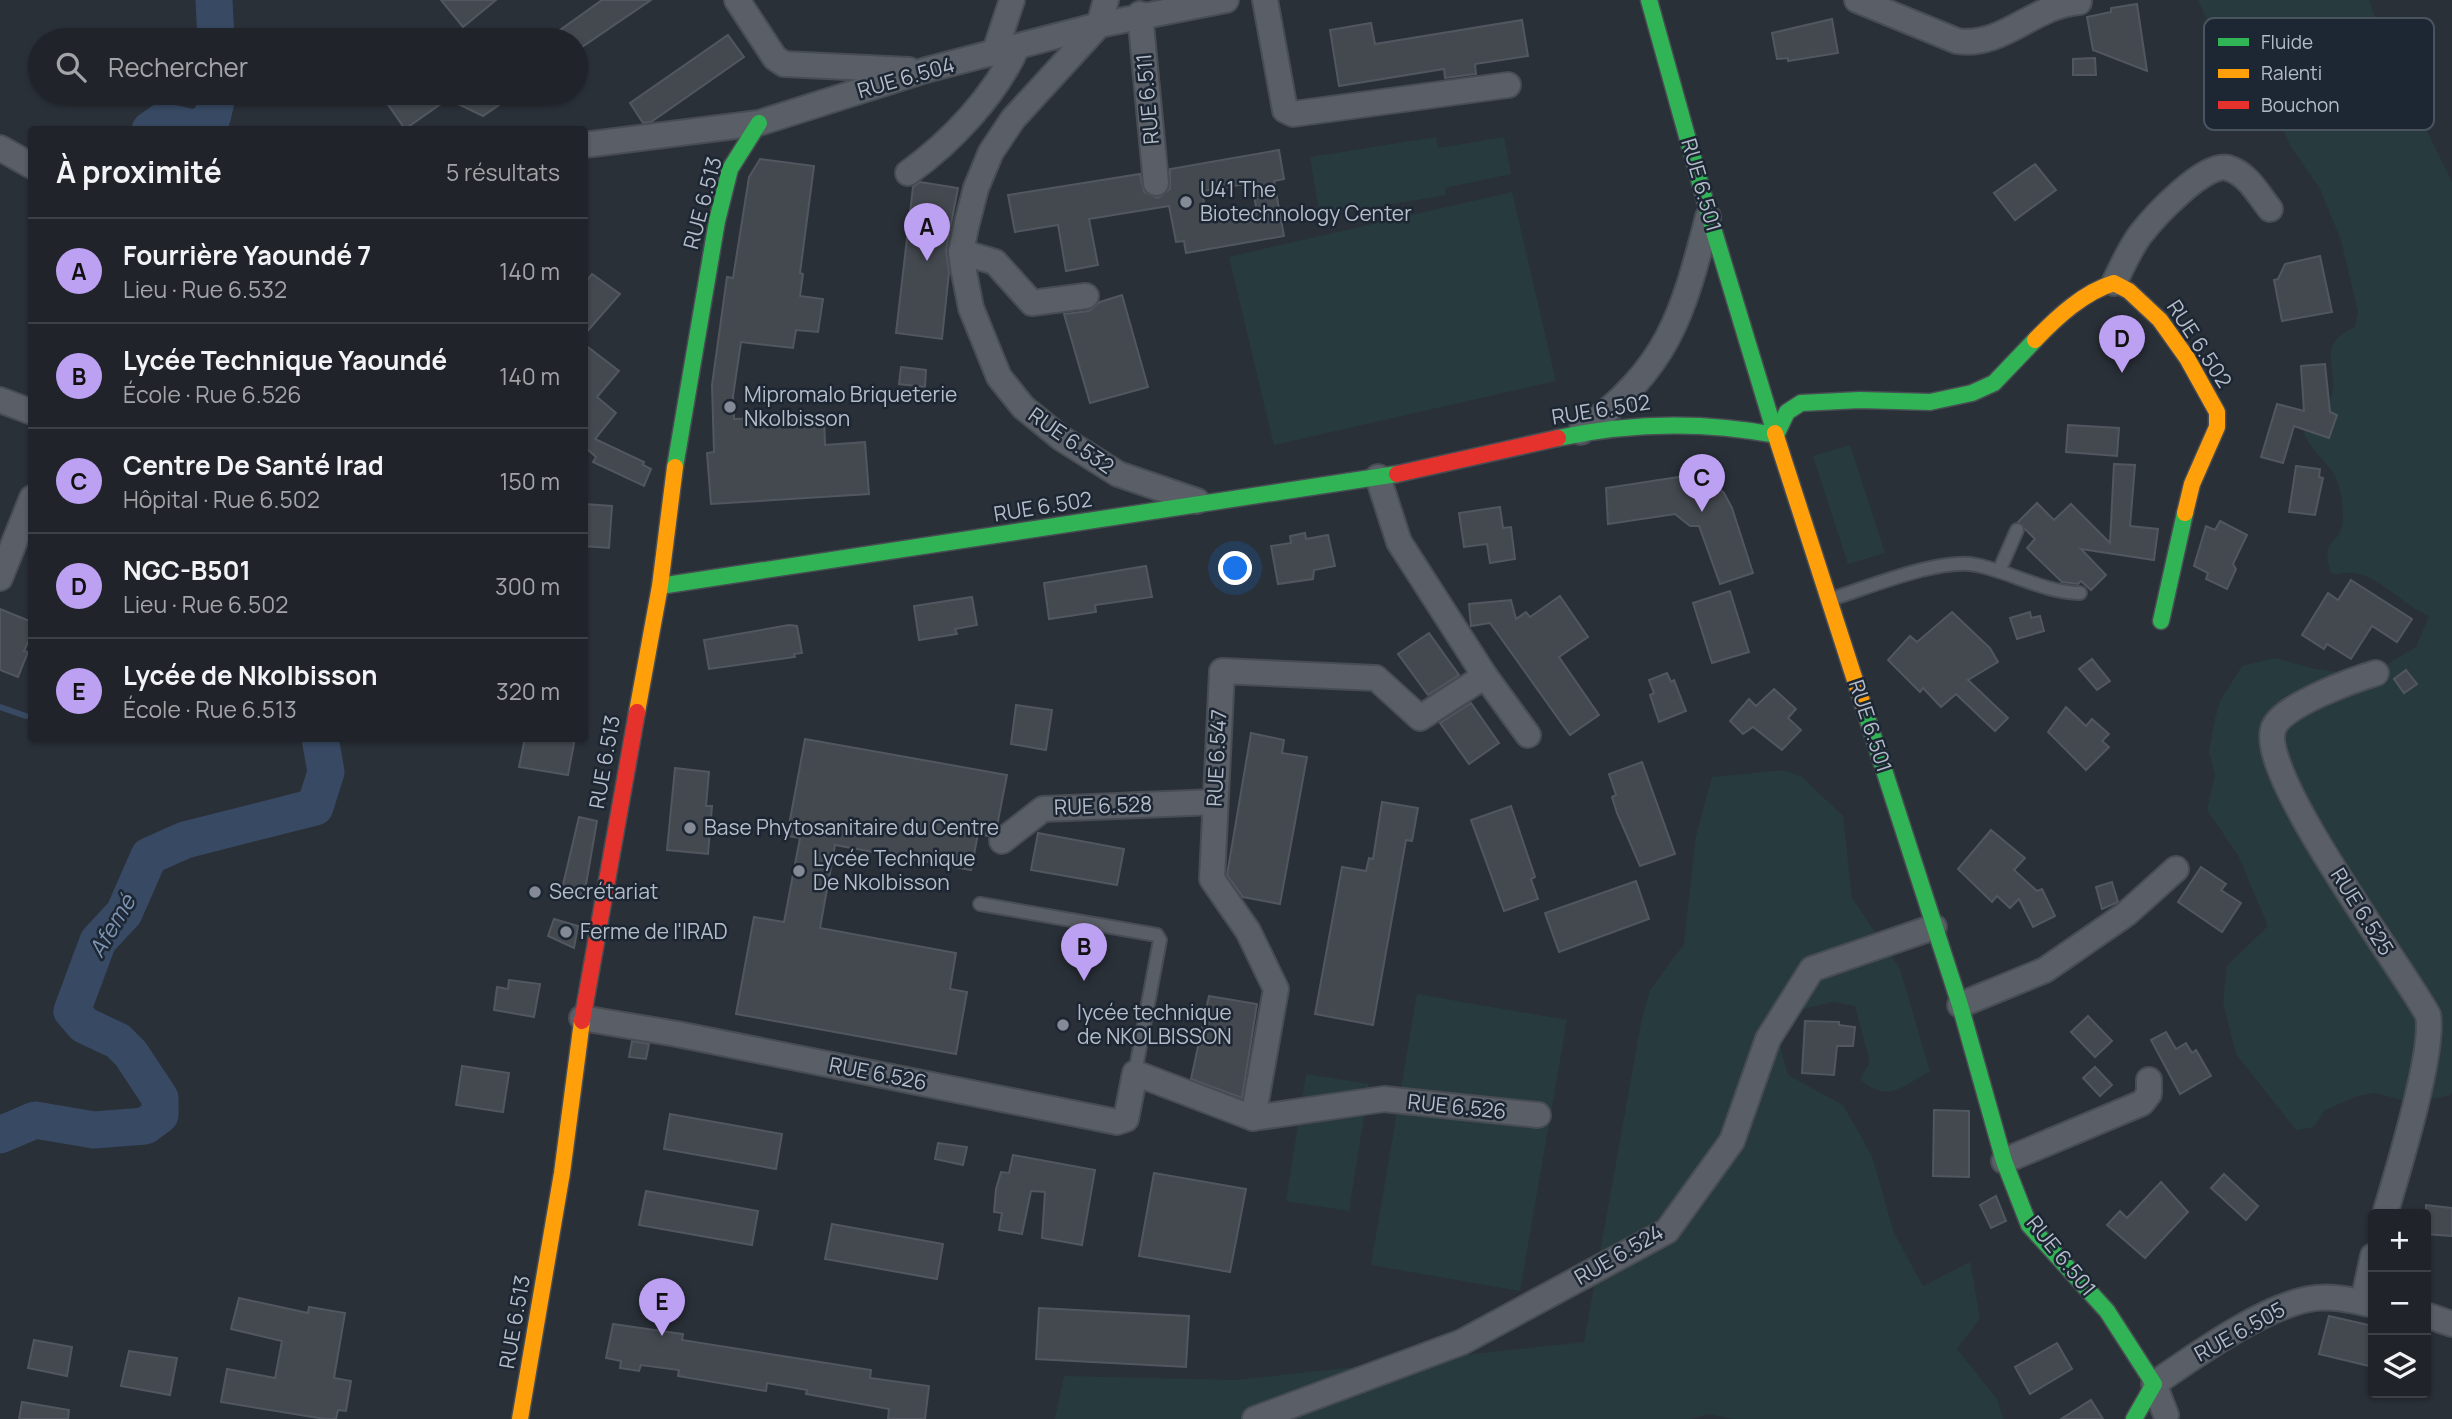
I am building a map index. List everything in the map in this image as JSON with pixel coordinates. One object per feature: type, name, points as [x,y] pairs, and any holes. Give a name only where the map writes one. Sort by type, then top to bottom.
[{"type":"street","points":[[737,0],[775,58],[784,64],[926,70]]},
{"type":"street","points":[[908,173],[959,126],[994,88],[1005,51],[1012,0]]},
{"type":"street","name":"RUE 6.532","points":[[1106,0],[1098,25],[1013,119],[991,152],[976,188],[961,251],[975,319],[999,377],[1023,407],[1061,438],[1118,474],[1204,504]]},
{"type":"street","name":"RUE 6.504","points":[[588,144],[759,122],[926,70],[1098,25],[1226,0]]},
{"type":"street","points":[[1265,0],[1285,110],[1298,115],[1508,85]]},
{"type":"street","name":"RUE 6.501","points":[[1649,0],[1709,215],[1776,435],[1961,1004],[2004,1161],[2029,1225],[2107,1311],[2135,1349],[2168,1418]]},
{"type":"street","points":[[1857,0],[1957,41],[1974,44],[1992,38],[2048,8],[2079,2]]},
{"type":"street","name":"RUE 6.511","points":[[1140,15],[1156,183]]},
{"type":"street","name":"RUE 6.513","points":[[520,1419],[562,1172],[582,1018],[660,586],[682,413],[717,221],[730,169],[759,122]]},
{"type":"street","points":[[0,148],[28,164]]},
{"type":"street","points":[[1776,435],[1787,412],[1801,403],[1860,400],[1930,402],[1972,393],[1994,383],[2056,318],[2104,286],[2114,283],[2141,234],[2176,196],[2212,169],[2228,168],[2241,174],[2270,209]]},
{"type":"street","points":[[1580,432],[1614,405],[1648,370],[1667,343],[1692,278],[1709,215]]},
{"type":"street","points":[[961,251],[995,262],[1032,303],[1086,296]]},
{"type":"street","name":"RUE 6.502","points":[[2114,283],[2142,299],[2162,322],[2217,412],[2217,427],[2192,484],[2161,621]]},
{"type":"street","points":[[0,400],[28,410]]},
{"type":"street","name":"RUE 6.502","points":[[660,586],[1378,477],[1431,468],[1623,424],[1676,421],[1737,424],[1776,435]]},
{"type":"street","points":[[1378,477],[1399,542],[1485,676],[1528,735]]},
{"type":"street","points":[[0,579],[28,508]]},
{"type":"street","name":"RUE 6.547","points":[[1253,1118],[1276,989],[1248,932],[1212,879],[1222,671],[1376,678],[1420,718],[1485,676]]},
{"type":"street","name":"RUE 6.525","points":[[2376,673],[2283,715],[2271,737],[2282,774],[2315,837],[2428,1015],[2428,1040],[2386,1209]]},
{"type":"street","name":"RUE 6.528","points":[[1002,841],[1043,809],[1215,802]]},
{"type":"street","points":[[1961,1004],[2056,963],[2126,914],[2176,869]]},
{"type":"street","name":"RUE 6.524","points":[[1255,1419],[1462,1342],[1667,1231],[1732,1142],[1768,1038],[1812,969],[1934,927]]},
{"type":"street","name":"RUE 6.526","points":[[582,1018],[690,1036],[1117,1122],[1126,1119],[1135,1073],[1253,1118],[1384,1099],[1538,1115]]},
{"type":"street","points":[[2004,1161],[2142,1102],[2148,1094],[2149,1080]]},
{"type":"street","name":"RUE 6.505","points":[[2154,1384],[2193,1357],[2284,1305],[2311,1298],[2368,1304]]},
{"type":"street","points":[[2431,1317],[2452,1324]]},
{"type":"street","points":[[2134,1419],[2154,1384]]},
{"type":"lane","points":[[1999,571],[2017,530]]},
{"type":"lane","points":[[1830,599],[1948,564],[1975,564],[2035,585],[2080,593]]},
{"type":"lane","name":"RUE 6.526","points":[[980,904],[1153,933],[1160,940],[1135,1073]]},
{"type":"green space","points":[[2198,0],[2369,0],[2375,18],[2207,18]]},
{"type":"green space","points":[[2283,130],[2426,130],[2452,182],[2452,1093],[2410,1102],[2375,1093],[2357,1096],[2324,1111],[2314,1127],[2296,1130],[2236,1054],[2223,1002],[2227,966],[2268,926],[2238,855],[2207,810],[2215,775],[2209,751],[2215,719],[2220,701],[2242,666],[2275,658],[2315,669],[2368,676],[2416,647],[2429,616],[2372,579],[2348,573],[2335,575],[2330,571],[2329,548],[2343,522],[2340,492],[2335,475],[2309,443],[2303,428],[2328,404],[2333,383],[2331,353],[2334,343],[2341,335],[2355,327],[2358,312],[2341,240],[2320,189]]},
{"type":"green space","points":[[1436,137],[1438,148],[1504,137],[1511,174],[1445,188],[1446,195],[1320,216],[1310,157]]},
{"type":"green space","points":[[1512,192],[1556,381],[1274,445],[1229,257]]},
{"type":"green space","points":[[1850,445],[1885,553],[1848,564],[1813,456]]},
{"type":"green space","points":[[1784,770],[1802,777],[1843,816],[1852,898],[1900,969],[1930,1071],[1903,1087],[1887,1091],[1870,1086],[1860,1079],[1870,1062],[1855,1006],[1833,1002],[1786,1013],[1776,1030],[1788,1075],[1843,1105],[1872,1156],[1894,1233],[1923,1286],[1970,1262],[1980,1318],[1957,1349],[1997,1399],[2003,1419],[1734,1419],[1709,1414],[1691,1419],[1055,1419],[1064,1376],[1236,1380],[1584,1342],[1641,1023],[1650,990],[1684,944],[1696,836],[1712,777]]},
{"type":"green space","points":[[1417,994],[1567,1020],[1520,1291],[1371,1265]]},
{"type":"green space","points":[[1306,1074],[1369,1084],[1349,1211],[1286,1201]]},
{"type":"building","points":[[441,0],[496,0],[463,27]]},
{"type":"building","points":[[602,0],[651,0],[588,43],[588,28],[563,28]]},
{"type":"building","points":[[2137,4],[2147,71],[2093,50],[2087,17],[2111,12],[2111,8]]},
{"type":"building","points":[[1832,19],[1838,53],[1788,61],[1788,58],[1777,59],[1772,33]]},
{"type":"building","points":[[1522,20],[1528,56],[1475,64],[1476,74],[1445,78],[1444,69],[1339,86],[1330,30],[1371,23],[1375,44]]},
{"type":"building","points":[[728,35],[744,57],[651,122],[643,123],[630,103]]},
{"type":"building","points":[[2095,58],[2096,75],[2073,75],[2073,59]]},
{"type":"building","points":[[388,105],[439,105],[409,126],[403,126]]},
{"type":"building","points":[[460,105],[499,105],[483,116]]},
{"type":"building","points":[[1279,150],[1284,179],[1274,181],[1284,236],[1186,253],[1184,241],[1176,242],[1169,206],[1089,219],[1098,265],[1066,271],[1058,225],[1015,232],[1008,195],[1140,174],[1144,192],[1158,198],[1170,189],[1170,169]],"holes":[[[1252,183],[1257,213],[1207,221],[1202,191]]]},
{"type":"building","points":[[760,159],[814,166],[800,273],[803,274],[800,296],[823,299],[818,332],[796,330],[793,348],[741,342],[733,396],[734,419],[824,416],[825,445],[865,442],[869,494],[711,504],[707,453],[714,452],[712,385],[726,284],[727,277],[733,278],[749,177]]},
{"type":"building","points":[[2035,164],[2056,190],[2015,220],[1994,193]]},
{"type":"building","points":[[920,182],[958,188],[946,250],[949,272],[942,339],[896,333],[913,187]]},
{"type":"building","points":[[2320,256],[2332,312],[2282,321],[2274,280],[2278,279],[2285,264]]},
{"type":"building","points":[[592,274],[620,294],[588,330],[588,279]]},
{"type":"building","points":[[1122,295],[1148,387],[1090,403],[1064,314],[1089,311],[1100,302]]},
{"type":"building","points":[[588,347],[619,371],[597,397],[616,413],[595,439],[644,462],[643,465],[651,469],[644,486],[593,462],[596,457],[588,450]]},
{"type":"building","points":[[2325,364],[2330,412],[2337,415],[2329,438],[2294,426],[2283,463],[2261,457],[2277,404],[2304,411],[2301,366]]},
{"type":"building","points":[[901,367],[926,370],[925,387],[899,384]]},
{"type":"building","points":[[2068,425],[2119,428],[2117,456],[2066,452]]},
{"type":"building","points":[[2114,464],[2135,465],[2130,526],[2158,529],[2154,560],[2081,549],[2106,575],[2091,590],[2081,581],[2078,584],[2062,582],[2027,548],[2035,539],[2018,522],[2037,503],[2054,520],[2071,504],[2110,543]]},
{"type":"building","points":[[2296,466],[2320,469],[2319,477],[2323,478],[2315,515],[2289,512]]},
{"type":"building","points":[[1691,475],[1708,479],[1724,493],[1732,508],[1753,573],[1720,584],[1699,526],[1690,526],[1675,514],[1608,524],[1606,488]]},
{"type":"building","points":[[588,504],[612,506],[609,548],[588,546]]},
{"type":"building","points":[[1500,507],[1503,528],[1511,527],[1515,559],[1490,563],[1487,544],[1464,547],[1459,513]]},
{"type":"building","points":[[2220,521],[2247,535],[2233,564],[2236,569],[2227,589],[2206,579],[2208,573],[2194,566],[2206,526],[2215,530]]},
{"type":"building","points":[[1305,533],[1306,539],[1328,535],[1335,566],[1314,570],[1313,579],[1278,584],[1271,546],[1291,543],[1290,536]]},
{"type":"building","points":[[1146,566],[1152,597],[1095,605],[1096,612],[1049,619],[1044,583]]},
{"type":"building","points":[[2351,580],[2412,619],[2397,642],[2372,626],[2351,659],[2327,644],[2324,649],[2302,635],[2328,593],[2338,600]]},
{"type":"building","points":[[1730,591],[1749,652],[1712,663],[1693,603]]},
{"type":"building","points":[[1560,596],[1588,637],[1559,657],[1599,715],[1570,735],[1490,623],[1471,626],[1469,604],[1511,600],[1516,619],[1526,612],[1530,617]]},
{"type":"building","points":[[972,597],[977,625],[955,629],[957,634],[919,640],[914,606]]},
{"type":"building","points":[[0,609],[28,620],[28,642],[24,651],[28,652],[18,677],[0,670]]},
{"type":"building","points":[[1952,612],[1990,648],[1998,662],[1968,680],[2008,718],[1995,731],[1956,694],[1941,707],[1923,688],[1920,692],[1888,660],[1910,636],[1917,642]]},
{"type":"building","points":[[2030,612],[2031,618],[2040,616],[2044,631],[2017,639],[2010,618]]},
{"type":"building","points":[[789,625],[797,626],[802,653],[794,654],[795,657],[709,669],[704,640]]},
{"type":"building","points":[[1429,633],[1459,675],[1428,695],[1398,654]]},
{"type":"building","points":[[2092,659],[2110,681],[2097,690],[2079,669]]},
{"type":"building","points":[[2406,670],[2417,684],[2404,693],[2394,679]]},
{"type":"building","points":[[1667,673],[1671,682],[1674,680],[1686,711],[1659,722],[1650,695],[1654,693],[1649,680]]},
{"type":"building","points":[[1774,689],[1796,709],[1788,718],[1801,730],[1782,750],[1753,727],[1743,734],[1730,721],[1749,699],[1756,706]]},
{"type":"building","points":[[1471,703],[1499,743],[1469,764],[1440,723]]},
{"type":"building","points":[[1016,705],[1052,710],[1046,750],[1011,744]]},
{"type":"building","points":[[2066,707],[2086,726],[2092,719],[2109,734],[2102,741],[2109,747],[2086,770],[2048,732]]},
{"type":"building","points":[[1251,733],[1284,740],[1282,753],[1307,757],[1280,904],[1243,897],[1227,875]]},
{"type":"building","points":[[805,739],[1007,775],[997,826],[988,836],[978,834],[971,870],[835,845],[820,928],[956,953],[950,989],[967,992],[956,1054],[736,1014],[754,917],[784,922],[800,838],[787,836]]},
{"type":"building","points":[[524,742],[574,742],[568,775],[519,767]]},
{"type":"building","points":[[1642,762],[1675,854],[1640,866],[1617,813],[1612,797],[1616,795],[1609,774]]},
{"type":"building","name":"Base Phytosanitaire du Centre","points":[[675,768],[709,772],[706,806],[712,806],[708,854],[667,850]]},
{"type":"building","points":[[1382,802],[1418,808],[1412,841],[1406,840],[1373,1025],[1315,1014],[1342,867],[1366,871],[1369,858],[1373,859]]},
{"type":"building","points":[[1511,806],[1535,877],[1531,879],[1538,899],[1504,911],[1471,820]]},
{"type":"building","points":[[579,817],[597,821],[584,896],[562,889]]},
{"type":"building","points":[[1991,830],[2025,858],[2014,870],[2037,891],[2042,889],[2055,916],[2033,927],[2019,899],[2010,908],[1997,896],[1992,902],[1958,869]]},
{"type":"building","points":[[1038,833],[1124,849],[1117,885],[1031,870]]},
{"type":"building","points":[[2201,867],[2226,884],[2221,890],[2241,903],[2222,932],[2178,902]]},
{"type":"building","points":[[1636,881],[1649,919],[1559,952],[1545,913]]},
{"type":"building","points":[[2112,882],[2118,902],[2102,909],[2096,887]]},
{"type":"building","name":"Ferme de l'IRAD","points":[[554,919],[578,926],[574,948],[548,936]]},
{"type":"building","points":[[509,980],[540,984],[534,1017],[494,1010],[497,987],[508,989]]},
{"type":"building","points":[[1209,996],[1257,1004],[1242,1098],[1191,1079]]},
{"type":"building","points":[[2088,1016],[2112,1041],[2095,1057],[2071,1032]]},
{"type":"building","points":[[1805,1021],[1839,1022],[1839,1025],[1855,1027],[1853,1046],[1837,1046],[1834,1075],[1802,1073]]},
{"type":"building","points":[[2166,1032],[2176,1049],[2186,1043],[2192,1053],[2196,1050],[2211,1076],[2180,1094],[2151,1040]]},
{"type":"building","points":[[632,1041],[649,1044],[646,1059],[629,1057]]},
{"type":"building","points":[[462,1066],[509,1073],[503,1112],[456,1105]]},
{"type":"building","points":[[2095,1067],[2112,1085],[2100,1096],[2083,1078]]},
{"type":"building","points":[[1934,1110],[1969,1111],[1969,1177],[1933,1176]]},
{"type":"building","points":[[670,1114],[782,1134],[776,1169],[664,1149]]},
{"type":"building","points":[[938,1143],[967,1147],[963,1165],[935,1159]]},
{"type":"building","points":[[1013,1155],[1095,1170],[1082,1245],[1042,1238],[1045,1192],[1031,1191],[1022,1234],[999,1230],[1002,1213],[994,1212],[996,1189],[1001,1172],[1009,1173]]},
{"type":"building","points":[[1154,1173],[1246,1189],[1230,1272],[1139,1256]]},
{"type":"building","points":[[2224,1174],[2258,1206],[2246,1220],[2211,1188]]},
{"type":"building","points":[[2161,1182],[2188,1212],[2145,1258],[2107,1225],[2120,1211],[2127,1218]]},
{"type":"building","points":[[646,1191],[758,1211],[752,1245],[639,1225]]},
{"type":"building","points":[[1996,1196],[2006,1221],[1991,1228],[1980,1205]]},
{"type":"building","points":[[2426,1205],[2452,1208],[2452,1236],[2431,1234],[2431,1209],[2426,1209]]},
{"type":"building","points":[[832,1224],[943,1244],[937,1279],[825,1259]]},
{"type":"building","points":[[239,1298],[308,1313],[309,1307],[345,1313],[334,1378],[351,1381],[346,1411],[338,1410],[336,1419],[325,1419],[221,1402],[227,1369],[275,1378],[282,1341],[231,1329]]},
{"type":"building","points":[[1039,1308],[1189,1316],[1186,1367],[1036,1359]]},
{"type":"building","points":[[2329,1316],[2368,1325],[2368,1366],[2319,1354]]},
{"type":"building","points":[[613,1324],[683,1334],[682,1340],[871,1370],[870,1378],[929,1386],[925,1419],[888,1419],[889,1409],[806,1394],[807,1390],[767,1383],[766,1391],[678,1376],[679,1370],[641,1365],[639,1371],[620,1368],[621,1361],[606,1358]]},
{"type":"building","points":[[34,1340],[72,1347],[67,1376],[28,1368]]},
{"type":"building","points":[[2057,1343],[2072,1369],[2030,1394],[2015,1367]]},
{"type":"building","points":[[129,1351],[177,1358],[170,1395],[121,1386]]},
{"type":"building","points":[[2091,1400],[2103,1419],[2061,1419]]},
{"type":"building","points":[[22,1402],[69,1410],[68,1419],[19,1419]]},
{"type":"waterway","name":"Afemé","points":[[214,0],[215,28]]},
{"type":"waterway","name":"Afemé","points":[[201,126],[212,118],[215,105]]},
{"type":"waterway","name":"Afemé","points":[[156,126],[163,121],[184,126]]},
{"type":"waterway","points":[[0,707],[26,716]]},
{"type":"waterway","name":"Afemé","points":[[0,1135],[35,1120],[94,1130],[145,1126],[160,1115],[160,1098],[131,1054],[118,1041],[84,1025],[72,1011],[98,941],[124,913],[149,856],[185,840],[315,807],[326,772],[321,742]]},
{"type":"traffic: fast","points":[[1649,0],[1709,215],[1775,433]]},
{"type":"traffic: fast","points":[[675,467],[717,221],[730,169],[759,123]]},
{"type":"traffic: fast","points":[[1558,438],[1613,429],[1667,425],[1721,427],[1776,435],[1787,412],[1801,403],[1860,400],[1930,402],[1972,393],[1994,383],[2035,340]]},
{"type":"traffic: fast","points":[[660,586],[1397,474]]},
{"type":"traffic: fast","points":[[2161,621],[2185,513]]},
{"type":"traffic: fast","points":[[1863,705],[1960,1005],[2004,1161],[2029,1225],[2107,1311],[2154,1384],[2134,1419]]},
{"type":"traffic: slow","points":[[2035,340],[2082,299],[2114,283],[2129,291],[2160,320],[2187,358],[2217,412],[2217,427],[2192,484],[2185,513]]},
{"type":"traffic: slow","points":[[1775,433],[1863,705]]},
{"type":"traffic: slow","points":[[637,712],[660,586],[675,467]]},
{"type":"traffic: slow","points":[[520,1419],[562,1173],[582,1021]]},
{"type":"traffic: jam","points":[[1397,474],[1558,438]]},
{"type":"traffic: jam","points":[[582,1021],[637,712]]},
{"type":"place","name":"U41 The Biotechnology Center","points":[[1186,202]]},
{"type":"place","name":"Fourrière Yaoundé 7","points":[[927,261]]},
{"type":"place","name":"NGC-B501","points":[[2122,373]]},
{"type":"place","name":"Mipromalo Briqueterie Nkolbisson","points":[[730,407]]},
{"type":"place","name":"Centre De Santé Irad","points":[[1702,512]]},
{"type":"place","name":"Base Phytosanitaire du Centre","points":[[690,828]]},
{"type":"place","name":"Lycée Technique De Nkolbisson","points":[[799,871]]},
{"type":"place","name":"Secrétariat","points":[[535,892]]},
{"type":"place","name":"Ferme de l'IRAD","points":[[566,932]]},
{"type":"place","name":"Lycée Technique Yaoundé","points":[[1084,981]]},
{"type":"place","name":"lycée technique de NKOLBISSON","points":[[1063,1025]]},
{"type":"place","name":"Lycée de Nkolbisson","points":[[662,1336]]}]
